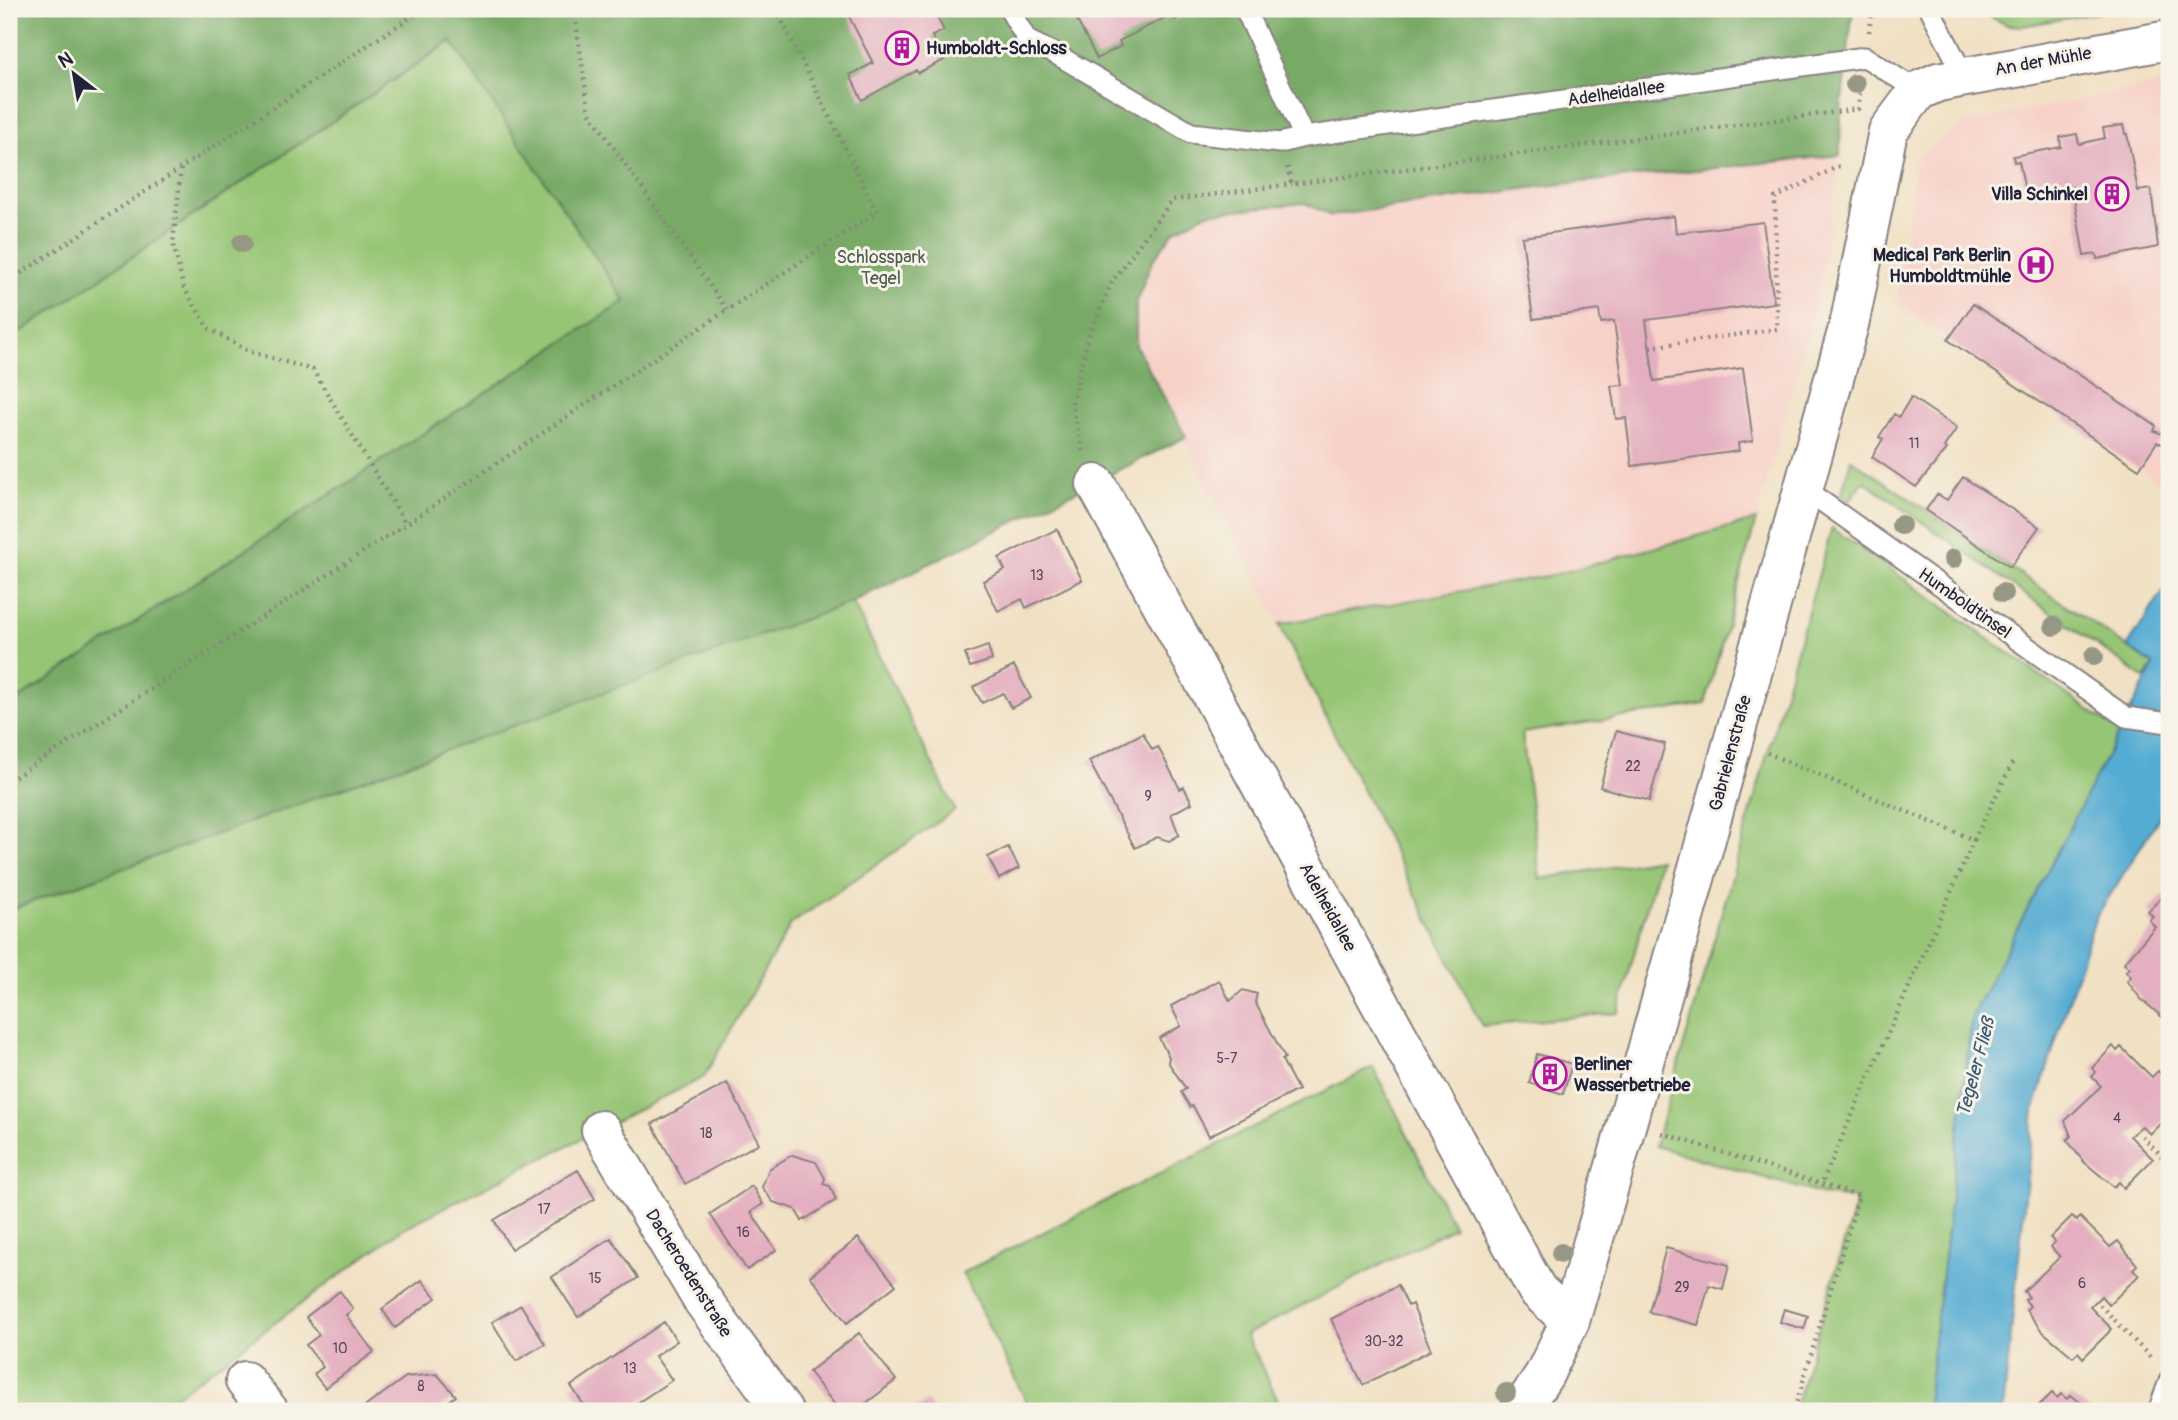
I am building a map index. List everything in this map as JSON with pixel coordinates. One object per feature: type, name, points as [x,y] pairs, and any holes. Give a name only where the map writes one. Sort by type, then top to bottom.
[{"type":"street","name":"An der Mühle","points":[[1918,91],[1964,76],[2169,40]]},
{"type":"street","name":"Gabrielenstraße","points":[[1520,1411],[1544,1375],[1570,1321],[1628,1123],[1850,321],[1888,131],[1918,91]]},
{"type":"street","name":"Adelheidallee","points":[[1090,469],[1537,1290],[1570,1321]]},
{"type":"street","name":"Dacheroedenstraße","points":[[601,1130],[701,1298],[783,1411]]},
{"type":"street","points":[[244,1381],[269,1411]]},
{"type":"lane","points":[[1009,9],[1027,40],[1191,133],[1280,143]]},
{"type":"lane","points":[[1245,9],[1304,137]]},
{"type":"lane","points":[[1930,9],[1964,76]]},
{"type":"lane","name":"Adelheidallee","points":[[1280,143],[1304,137],[1865,57],[1918,91]]},
{"type":"lane","name":"Humboldtinsel","points":[[1803,488],[2126,718],[2169,723]]},
{"type":"lane","points":[[2158,1411],[2165,1374]]},
{"type":"path","points":[[9,281],[423,9]]},
{"type":"path","points":[[574,9],[589,112],[727,310]]},
{"type":"path","points":[[9,781],[406,524],[877,212],[776,9]]},
{"type":"path","points":[[1090,469],[1072,404],[1088,337],[1113,280],[1172,200],[1858,109]]},
{"type":"path","points":[[1280,143],[1292,184]]},
{"type":"path","points":[[1650,347],[1777,329],[1775,198],[1850,160]]},
{"type":"path","points":[[181,168],[173,243],[183,286],[208,328],[248,351],[313,370],[406,524]]},
{"type":"path","points":[[1732,747],[1768,754],[1974,840]]},
{"type":"path","points":[[1821,1185],[1974,840],[2014,761]]},
{"type":"path","points":[[1628,1123],[1859,1196],[1794,1411]]},
{"type":"path","points":[[2142,1136],[2169,1163]]},
{"type":"path","points":[[2100,1305],[2165,1374]]},
{"type":"shaded area","name":"Medical Park Berlin Humboldtmühle","points":[[2169,82],[2169,489],[1896,303],[1916,157],[1963,123]]},
{"type":"shaded area","points":[[1840,155],[1820,290],[1756,520],[1558,574],[1279,624],[1136,346],[1136,302],[1152,262],[1174,231],[1207,213],[1305,203],[1331,216],[1544,186]]},
{"type":"green space","name":"Schlosspark Tegel","points":[[9,9],[1853,9],[1841,110],[1840,155],[1544,186],[1331,216],[1305,203],[1207,213],[1174,231],[1152,262],[1136,302],[1136,346],[1186,437],[852,602],[9,910],[9,705],[625,301],[451,41],[9,340]]},
{"type":"green space","points":[[1975,9],[2119,9],[2023,26],[2007,25]]},
{"type":"green space","points":[[452,41],[625,301],[9,705],[9,340]]},
{"type":"green space","points":[[1851,459],[2154,665],[2145,679],[1864,481],[1849,501],[1841,495]]},
{"type":"green space","points":[[1756,520],[1705,704],[1522,733],[1540,879],[1660,859],[1618,1013],[1482,1026],[1279,624],[1558,574]]},
{"type":"green space","points":[[1832,528],[2120,732],[1972,1016],[1926,1411],[1794,1411],[1857,1199],[1827,1196],[1655,1146]]},
{"type":"green space","points":[[852,601],[955,810],[791,924],[704,1077],[404,1228],[155,1411],[9,1411],[9,910]]},
{"type":"green space","points":[[1373,1067],[1454,1227],[1246,1335],[1280,1404],[1292,1411],[1031,1411],[962,1273]]},
{"type":"water","name":"Tegeler Fließ","points":[[2169,582],[2169,802],[2095,919],[2034,1110],[2003,1411],[1926,1411],[1972,1016],[2154,665],[2127,647]]},
{"type":"building","name":"Humboldt-Schloss","points":[[845,9],[933,9],[944,31],[932,36],[944,60],[918,73],[916,70],[862,100],[850,75],[873,63]]},
{"type":"building","points":[[1071,9],[1197,9],[1175,20],[1172,14],[1119,41],[1121,46],[1097,59]]},
{"type":"building","name":"Villa Schinkel","points":[[2123,125],[2138,191],[2151,189],[2158,247],[2097,259],[2096,254],[2084,256],[2072,187],[2026,196],[2019,161],[2014,162],[2013,156],[2061,147],[2060,137],[2077,134],[2079,144],[2105,138],[2103,128]]},
{"type":"building","points":[[1674,216],[1676,233],[1763,222],[1774,303],[1646,320],[1654,381],[1743,368],[1753,441],[1738,443],[1739,451],[1632,466],[1626,418],[1616,419],[1611,386],[1623,385],[1614,321],[1601,323],[1599,310],[1533,319],[1522,237]]},
{"type":"building","points":[[1973,304],[2156,426],[2154,431],[2169,436],[2169,446],[2157,442],[2139,469],[1948,340]]},
{"type":"building","points":[[1911,397],[1957,428],[1944,447],[1947,449],[1916,487],[1872,457],[1883,439],[1879,437],[1894,414],[1899,417]]},
{"type":"building","points":[[1963,477],[2039,527],[2010,567],[1926,510],[1937,494],[1947,500]]},
{"type":"building","points":[[1057,529],[1082,580],[1026,608],[1022,599],[998,611],[983,581],[1005,570],[999,558]]},
{"type":"building","points":[[988,646],[992,660],[970,667],[965,654]]},
{"type":"building","points":[[1014,666],[1031,698],[1011,708],[1003,693],[982,703],[973,687]]},
{"type":"building","points":[[1616,731],[1665,744],[1649,801],[1600,787]]},
{"type":"building","points":[[1143,733],[1152,750],[1158,747],[1180,789],[1184,787],[1192,803],[1171,814],[1179,835],[1169,841],[1157,837],[1135,848],[1089,761]]},
{"type":"building","points":[[1008,847],[1019,868],[999,879],[988,857]]},
{"type":"building","points":[[2166,893],[2169,896],[2168,1022],[2141,999],[2127,981],[2131,977],[2126,971],[2130,968],[2124,963],[2155,927],[2149,920],[2153,916],[2148,911]]},
{"type":"building","points":[[1219,980],[1230,1001],[1243,990],[1257,994],[1255,1002],[1285,1058],[1282,1060],[1298,1090],[1209,1136],[1193,1106],[1190,1107],[1181,1092],[1186,1089],[1168,1062],[1169,1057],[1159,1038],[1181,1026],[1171,1006]]},
{"type":"building","points":[[2113,1046],[2117,1051],[2121,1047],[2152,1077],[2158,1071],[2169,1083],[2169,1115],[2150,1134],[2142,1126],[2130,1136],[2153,1159],[2124,1188],[2119,1182],[2114,1187],[2083,1161],[2067,1140],[2071,1136],[2065,1121],[2101,1086],[2092,1077],[2096,1072],[2092,1068]]},
{"type":"building","name":"Berliner Wasserbetriebe","points":[[1537,1054],[1572,1064],[1563,1094],[1529,1083]]},
{"type":"building","points":[[727,1083],[759,1143],[685,1184],[652,1124]]},
{"type":"building","points":[[792,1155],[816,1162],[825,1178],[823,1184],[830,1186],[836,1200],[802,1221],[795,1209],[773,1202],[762,1187],[769,1169]]},
{"type":"building","points":[[578,1170],[595,1199],[511,1249],[494,1220]]},
{"type":"building","points":[[752,1186],[763,1204],[751,1212],[776,1250],[747,1270],[710,1214]]},
{"type":"building","points":[[2072,1216],[2077,1221],[2080,1217],[2110,1247],[2118,1241],[2137,1265],[2133,1269],[2139,1275],[2109,1305],[2101,1296],[2090,1307],[2112,1329],[2083,1358],[2078,1352],[2073,1357],[2042,1331],[2026,1310],[2030,1306],[2025,1300],[2029,1297],[2024,1291],[2060,1257],[2051,1247],[2055,1242],[2050,1238]]},
{"type":"building","points":[[611,1238],[638,1278],[578,1317],[552,1277]]},
{"type":"building","points":[[858,1238],[896,1285],[847,1323],[810,1276]]},
{"type":"building","points":[[1666,1248],[1729,1265],[1723,1289],[1709,1285],[1698,1325],[1649,1312]]},
{"type":"building","points":[[422,1280],[436,1298],[395,1328],[382,1309]]},
{"type":"building","points":[[1398,1285],[1408,1306],[1412,1304],[1431,1350],[1363,1385],[1331,1319]]},
{"type":"building","points":[[340,1291],[353,1309],[346,1315],[374,1352],[325,1388],[314,1374],[323,1367],[306,1345],[319,1335],[306,1317]]},
{"type":"building","points":[[521,1305],[545,1344],[516,1361],[492,1322]]},
{"type":"building","points":[[1784,1309],[1808,1316],[1804,1329],[1780,1322]]},
{"type":"building","points":[[664,1322],[677,1341],[655,1356],[672,1380],[625,1411],[588,1411],[571,1386]]},
{"type":"building","points":[[859,1333],[896,1380],[856,1411],[840,1411],[809,1372]]},
{"type":"building","points":[[437,1374],[456,1396],[439,1408],[442,1411],[359,1411],[406,1377]]},
{"type":"building","points":[[2052,1393],[2057,1398],[2061,1394],[2067,1399],[2071,1395],[2091,1411],[2033,1411]]},
{"type":"building","points":[[927,1401],[934,1411],[912,1411]]},
{"type":"place","name":"Humboldt-Schloss","points":[[902,48]]},
{"type":"place","name":"Villa Schinkel","points":[[2112,194]]},
{"type":"place","name":"Medical Park Berlin Humboldtmühle","points":[[2036,265]]},
{"type":"place","name":"Berliner Wasserbetriebe","points":[[1550,1074]]}]
